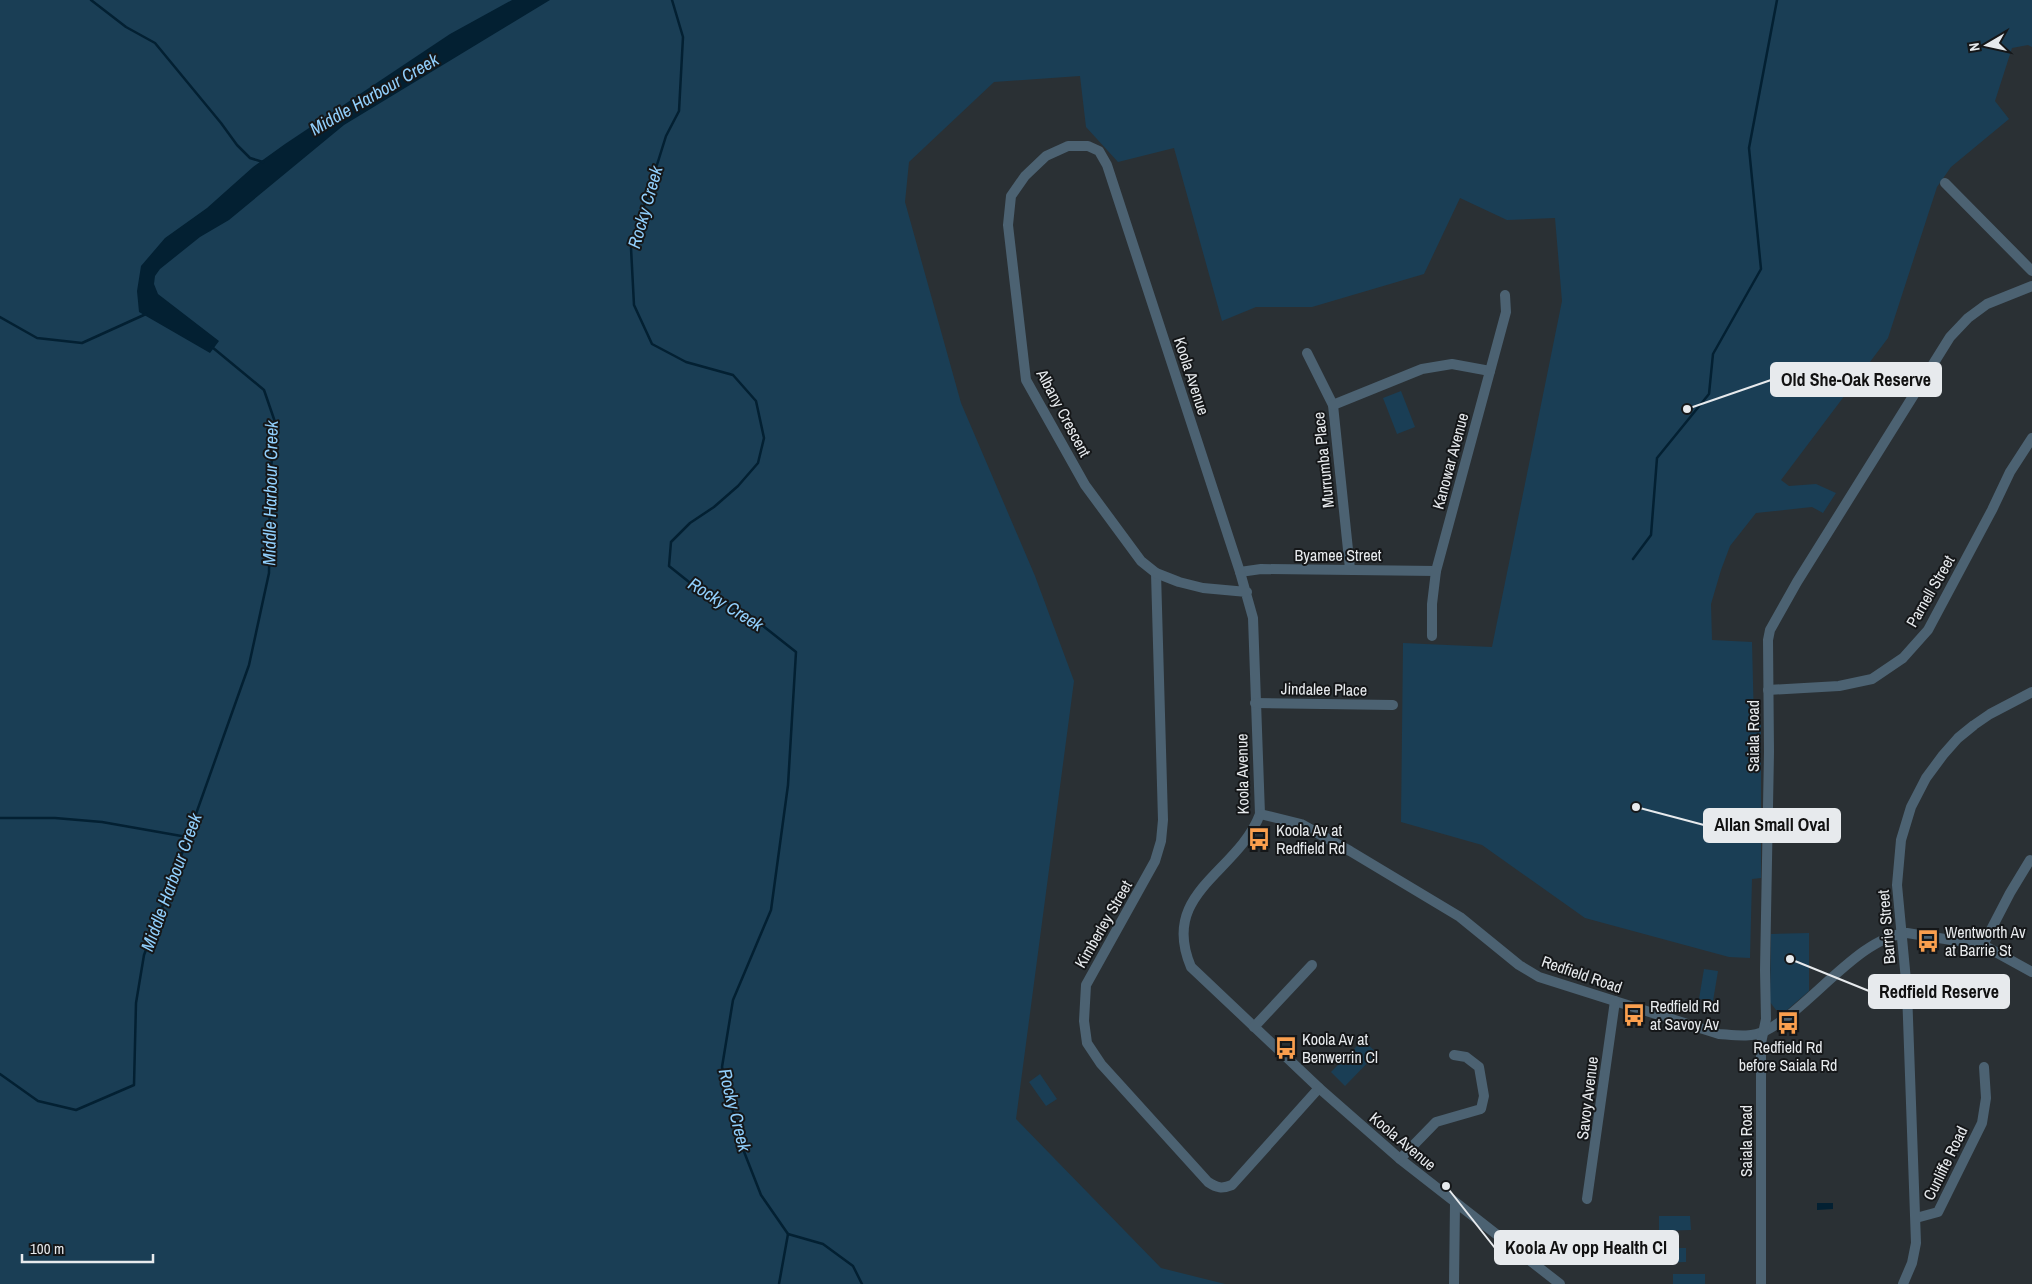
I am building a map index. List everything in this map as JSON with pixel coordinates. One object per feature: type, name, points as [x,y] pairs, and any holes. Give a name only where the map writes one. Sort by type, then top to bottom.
[{"type":"street","name":"Albany Crescent","points":[[1099,151],[1088,146],[1068,146],[1046,156],[1025,176],[1011,196],[1008,225],[1026,380],[1085,485],[1141,561],[1156,573],[1179,582],[1203,588],[1247,592]]},
{"type":"street","name":"Koola Avenue","points":[[1099,151],[1107,165],[1142,268],[1247,592],[1252,618],[1260,814],[1254,830],[1200,892],[1186,916],[1182,942],[1191,968],[1319,1088],[1400,1159],[1560,1284]]},
{"type":"street","points":[[1945,182],[2032,271]]},
{"type":"street","name":"Saiala Road","points":[[1761,1284],[1761,1042],[1766,1019],[1764,970],[1769,762],[1768,640],[1770,630],[1797,582],[1950,336],[1968,318],[1987,304],[2032,286]]},
{"type":"street","name":"Kanowar Avenue","points":[[1432,636],[1432,604],[1436,571],[1506,312],[1505,295]]},
{"type":"street","name":"Murrumba Place","points":[[1307,353],[1333,405],[1350,569]]},
{"type":"street","points":[[1333,405],[1422,368],[1452,364],[1490,371]]},
{"type":"street","name":"Parnell Street","points":[[1768,690],[1838,686],[1872,679],[1903,658],[1928,630],[1992,510],[2010,472],[2032,438]]},
{"type":"street","name":"Byamee Street","points":[[1240,572],[1261,569],[1436,571]]},
{"type":"street","name":"Kimberley Street","points":[[1156,573],[1163,820],[1161,841],[1151,869],[1086,985],[1084,1020],[1087,1042],[1101,1064],[1208,1182],[1215,1187],[1223,1189],[1232,1185],[1319,1088]]},
{"type":"street","name":"Barrie Street","points":[[1916,1218],[1912,1171],[1907,991],[1897,884],[1904,825],[1911,806],[1926,778],[1948,749],[1974,725],[1990,714],[2032,692]]},
{"type":"street","name":"Jindalee Place","points":[[1255,703],[1393,705]]},
{"type":"street","name":"Redfield Road","points":[[1260,814],[1301,824],[1350,851],[1460,917],[1519,966],[1539,977],[1719,1034],[1742,1036],[1764,1031],[1797,1008],[1872,945],[1881,939],[1901,933]]},
{"type":"street","points":[[1984,945],[2010,892],[2030,860]]},
{"type":"street","points":[[1901,933],[1984,945],[2032,972]]},
{"type":"street","points":[[1254,1027],[1312,965]]},
{"type":"street","name":"Savoy Avenue","points":[[1588,1199],[1614,1001]]},
{"type":"street","points":[[1400,1159],[1436,1122],[1480,1109],[1484,1096],[1479,1068],[1466,1057],[1454,1054]]},
{"type":"street","name":"Cunliffe Road","points":[[1903,1284],[1914,1256],[1916,1218],[1931,1216],[1938,1212],[1982,1123],[1986,1098],[1984,1067]]},
{"type":"street","points":[[1454,1284],[1455,1203]]},
{"type":"shaded area","points":[[0,0],[2032,0],[2032,47],[2028,45],[2012,48],[1995,101],[2009,119],[1951,167],[1937,187],[1888,338],[1781,480],[1789,486],[1816,484],[1836,493],[1823,513],[1812,507],[1756,513],[1730,546],[1721,570],[1711,604],[1712,640],[1752,642],[1754,723],[1761,723],[1761,878],[1752,879],[1750,958],[1729,957],[1585,918],[1482,845],[1401,822],[1403,643],[1492,647],[1562,301],[1555,218],[1507,220],[1460,198],[1424,274],[1312,307],[1256,307],[1222,321],[1174,148],[1118,162],[1086,127],[1080,76],[994,82],[909,162],[905,202],[961,403],[1035,576],[1074,681],[1016,1119],[1161,1268],[1225,1284],[0,1284]]},
{"type":"shaded area","points":[[1401,391],[1415,427],[1397,434],[1383,398]]},
{"type":"shaded area","points":[[1809,933],[1809,991],[1787,1010],[1776,1010],[1770,1002],[1771,934]]},
{"type":"shaded area","points":[[1704,969],[1718,971],[1713,1001],[1699,999]]},
{"type":"shaded area","points":[[1363,1040],[1377,1053],[1345,1086],[1331,1072]]},
{"type":"shaded area","points":[[1040,1074],[1057,1099],[1046,1106],[1029,1082]]},
{"type":"shaded area","points":[[1659,1216],[1690,1216],[1691,1230],[1659,1231]]},
{"type":"shaded area","points":[[1655,1248],[1686,1248],[1686,1262],[1655,1263]]},
{"type":"shaded area","points":[[1673,1274],[1705,1274],[1705,1284],[1673,1284]]},
{"type":"water","points":[[512,0],[550,0],[344,125],[229,220],[200,237],[160,269],[155,276],[154,284],[158,294],[219,341],[210,353],[139,312],[137,291],[141,266],[165,238],[207,208],[253,167],[285,144],[450,34]]},
{"type":"water","points":[[1817,1203],[1833,1203],[1833,1209],[1817,1210]]},
{"type":"waterway","points":[[91,0],[126,27],[155,43],[237,145],[250,158],[263,162]]},
{"type":"waterway","name":"Rocky Creek","points":[[672,0],[683,37],[679,111],[666,136],[631,248],[634,305],[652,344],[686,362],[733,375],[756,401],[764,438],[758,463],[738,486],[714,507],[690,523],[671,542],[669,566],[694,586],[748,614],[796,652],[788,785],[771,910],[733,1000],[722,1067],[741,1144],[761,1195],[788,1234],[823,1244],[853,1266],[862,1284]]},
{"type":"waterway","points":[[1633,559],[1651,535],[1657,458],[1709,394],[1713,354],[1761,269],[1749,148],[1777,0]]},
{"type":"waterway","points":[[0,317],[37,338],[82,343],[146,314]]},
{"type":"waterway","name":"Middle Harbour Creek","points":[[0,1074],[38,1101],[76,1110],[134,1085],[136,1003],[144,955],[249,665],[269,573],[270,481],[275,422],[264,390],[212,347]]},
{"type":"waterway","points":[[0,818],[55,818],[102,822],[187,837]]},
{"type":"waterway","points":[[779,1284],[788,1234]]},
{"type":"place","name":"Old She-Oak Reserve","points":[[1687,409]]},
{"type":"place","name":"Allan Small Oval","points":[[1636,807]]},
{"type":"place","name":"Koola Av at Redfield Rd","points":[[1259,839]]},
{"type":"place","name":"Wentworth Av at Barrie St","points":[[1928,941]]},
{"type":"place","name":"Redfield Reserve","points":[[1790,959]]},
{"type":"place","name":"Redfield Rd at Savoy Av","points":[[1634,1015]]},
{"type":"place","name":"Redfield Rd before Saiala Rd","points":[[1788,1023]]},
{"type":"place","name":"Koola Av at Benwerrin Cl","points":[[1286,1048]]},
{"type":"place","name":"Koola Av opp Health Cl","points":[[1446,1186]]}]
